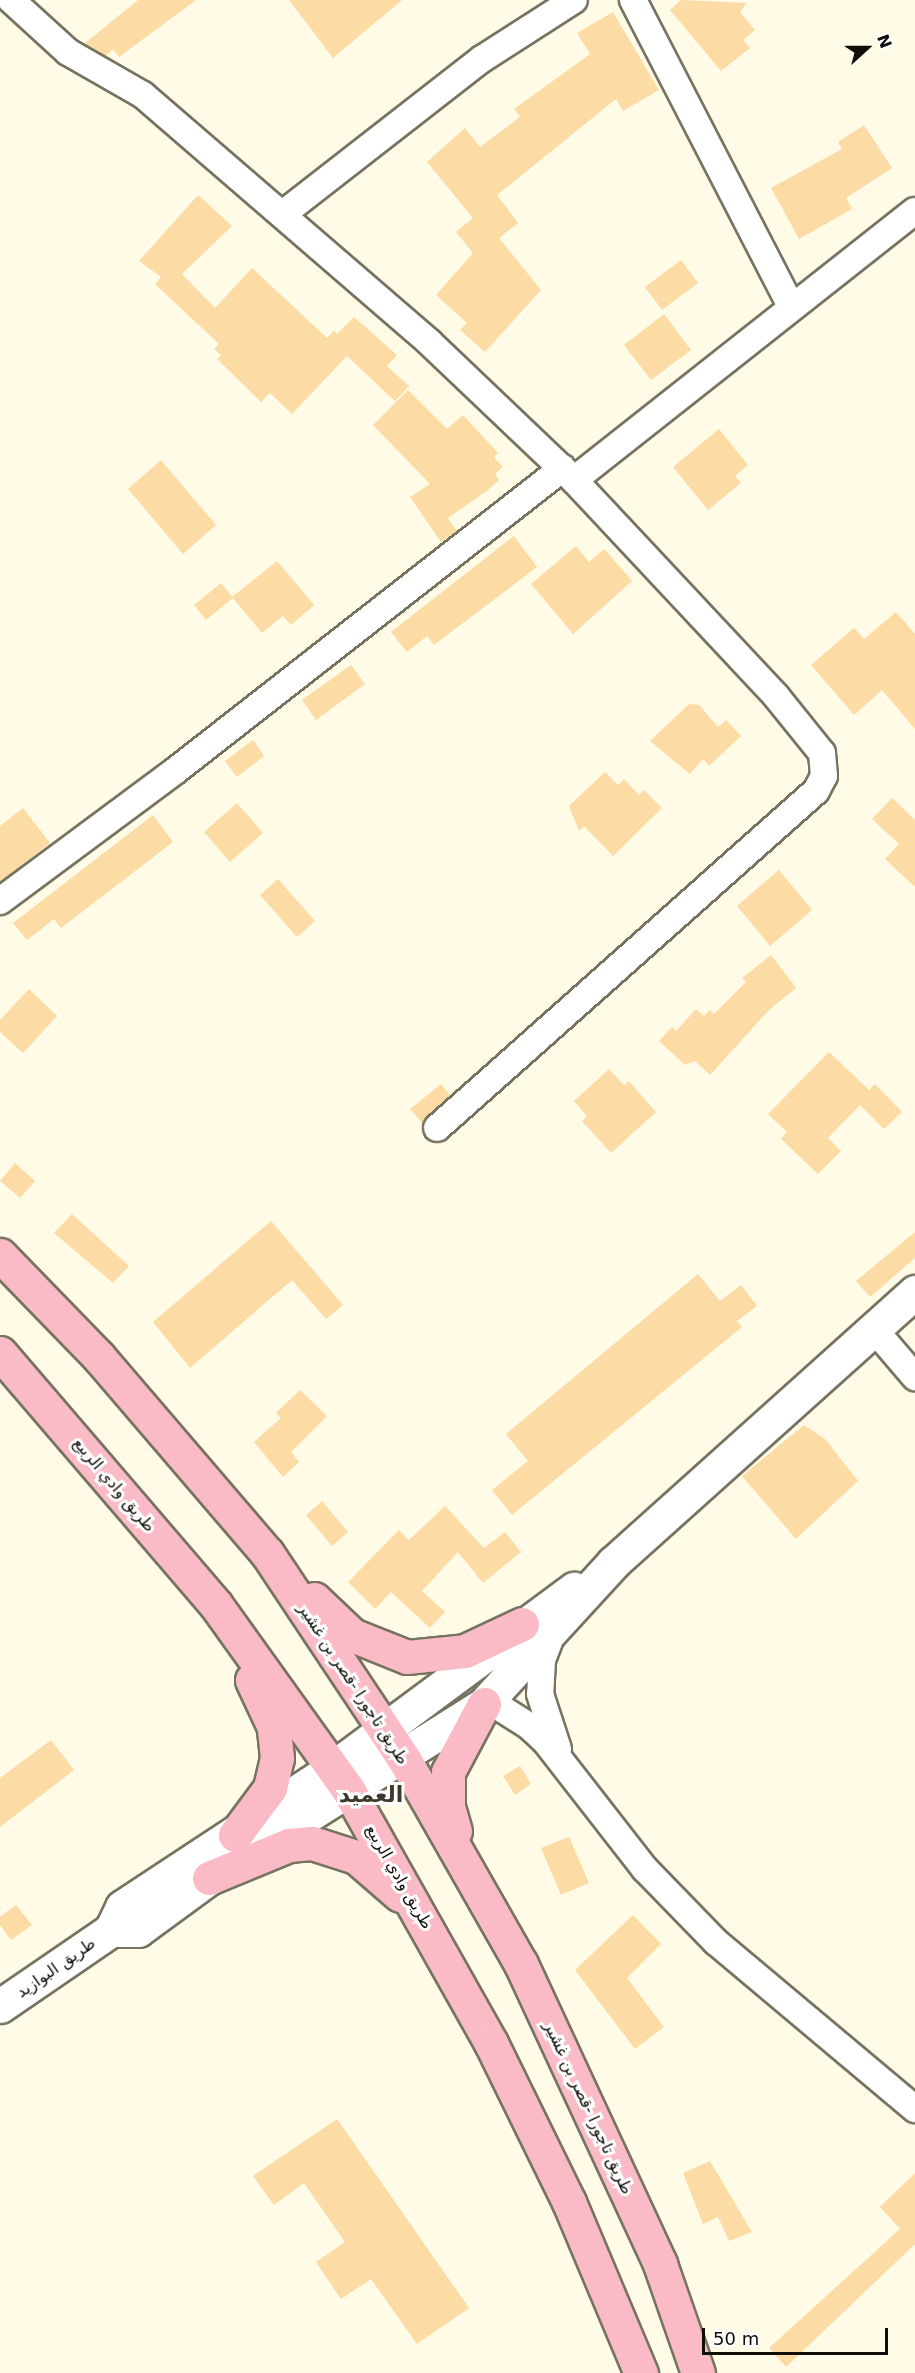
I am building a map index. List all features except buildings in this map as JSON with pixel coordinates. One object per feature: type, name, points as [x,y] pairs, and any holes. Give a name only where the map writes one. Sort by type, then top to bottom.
[{"type":"highway","name":"طريق تاجورا -قصر بن غشير","points":[[0,1255],[105,1365],[267,1553],[404,1758],[521,1964],[656,2253],[698,2373]]},
{"type":"highway","name":"طريق وادي الربيع","points":[[0,1353],[216,1605],[341,1779],[423,1916],[569,2202],[641,2373]]},
{"type":"highway","points":[[267,1553],[352,1635],[388,1653],[447,1656],[522,1624]]},
{"type":"highway","points":[[216,1605],[277,1743],[270,1788],[235,1835]]},
{"type":"highway","points":[[464,1865],[448,1807],[448,1772],[486,1702]]},
{"type":"highway","points":[[209,1878],[289,1845],[335,1847],[356,1857],[423,1916]]},
{"type":"main road","points":[[613,1563],[522,1624],[386,1731],[341,1779],[138,1930],[111,1930],[122,1907],[235,1835],[341,1779],[404,1758],[486,1702],[613,1563],[915,1292]]},
{"type":"main road","name":"طريق البوازيد","points":[[0,2006],[111,1930]]},
{"type":"street","points":[[11,0],[68,52],[143,95],[284,213],[569,474],[818,745],[824,776],[816,791],[437,1128]]},
{"type":"street","points":[[284,213],[482,59],[574,0]]},
{"type":"street","points":[[633,0],[791,306]]},
{"type":"street","points":[[0,900],[84,842],[915,211]]},
{"type":"street","points":[[873,1328],[915,1377]]},
{"type":"street","points":[[554,1630],[542,1660],[540,1694],[564,1763]]},
{"type":"street","points":[[486,1702],[529,1726],[564,1763],[645,1869],[716,1942],[915,2109]]},
{"type":"district","name":"العميد","points":[[371,1795]]}]
